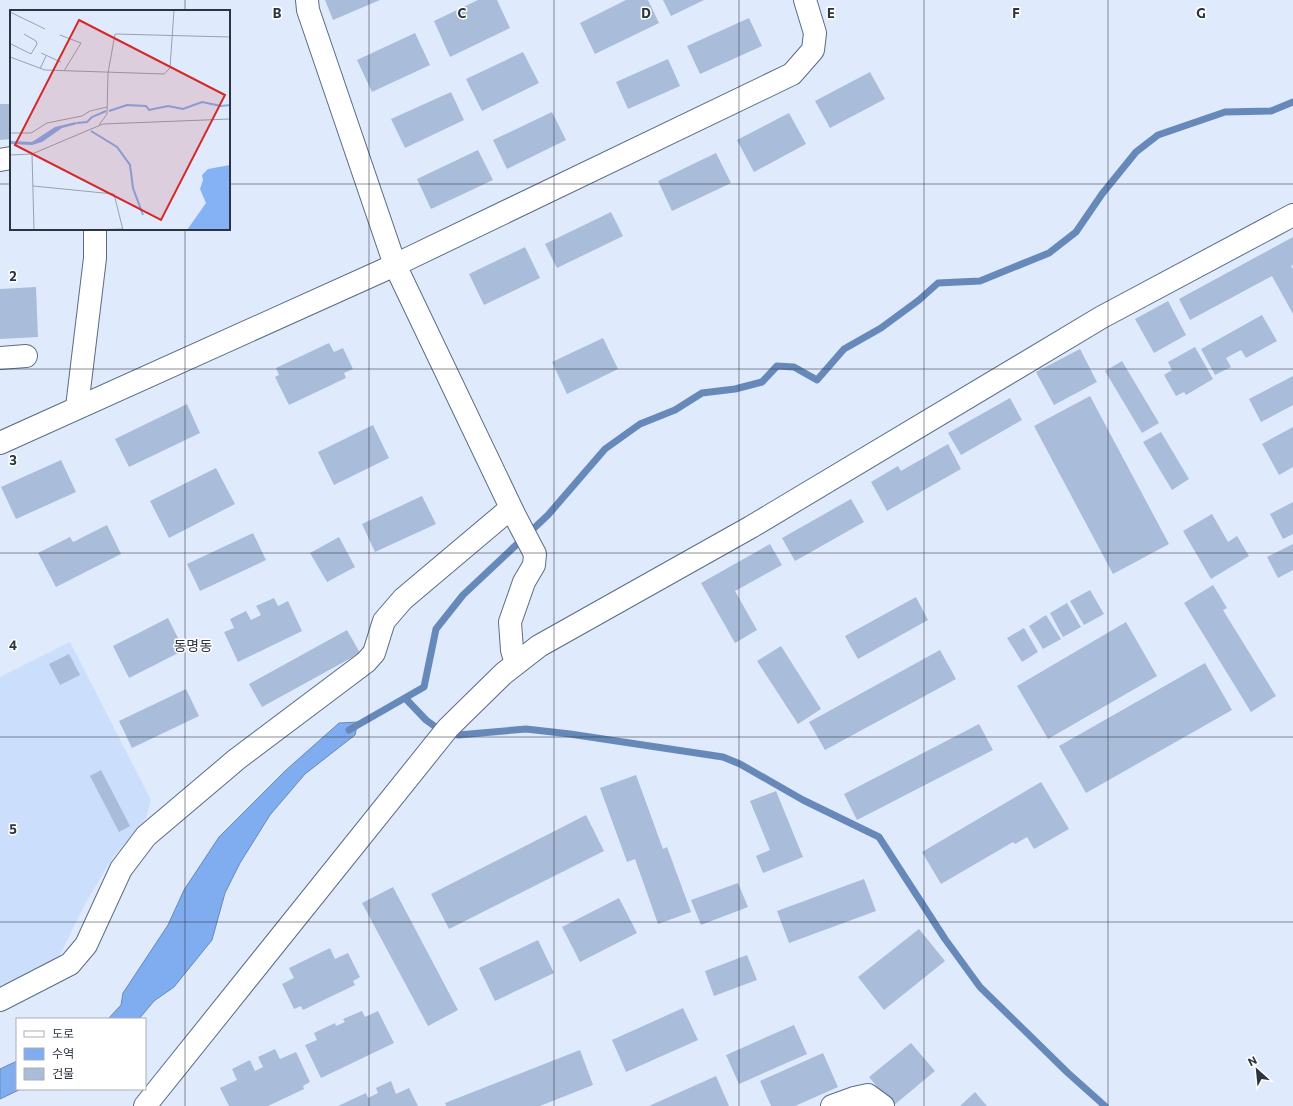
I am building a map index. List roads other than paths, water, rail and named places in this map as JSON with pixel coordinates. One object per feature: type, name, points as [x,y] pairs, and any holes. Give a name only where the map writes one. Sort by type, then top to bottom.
[{"type":"street","points":[[307,0],[308,10],[395,265],[535,554],[534,565],[524,582],[510,622],[512,650],[516,664]]},
{"type":"street","points":[[0,443],[395,265],[792,74],[812,50],[815,33],[805,0]]},
{"type":"street","points":[[0,160],[10,158]]},
{"type":"street","points":[[147,1106],[216,1015],[356,845],[445,732],[503,674],[539,646],[751,527],[1102,317],[1293,215]]},
{"type":"street","points":[[77,407],[95,258],[96,230]]},
{"type":"street","points":[[0,358],[26,356]]},
{"type":"street","points":[[0,1000],[70,964],[86,945],[121,869],[146,836],[237,759],[366,662],[374,653],[384,621],[403,599],[513,511]]},
{"type":"street","points":[[832,1106],[854,1098],[868,1095],[883,1106]]},
{"type":"water","points":[[358,722],[355,735],[305,774],[270,815],[240,863],[225,893],[212,940],[174,987],[154,1001],[140,1018],[109,1018],[121,1005],[123,993],[168,925],[184,890],[219,837],[285,771],[339,723]]},
{"type":"water","points":[[16,1061],[16,1090],[19,1090],[0,1099],[0,1069]]},
{"type":"waterway","points":[[349,730],[424,687],[436,629],[463,595],[548,515],[605,449],[640,424],[675,410],[702,393],[735,389],[762,382],[777,366],[794,367],[817,380],[844,349],[881,328],[919,300],[938,283],[980,281],[1049,253],[1076,232],[1102,194],[1136,152],[1158,135],[1225,112],[1271,111],[1293,102]]},
{"type":"waterway","points":[[405,698],[426,720],[437,728],[458,735],[526,729],[570,734],[723,757],[740,764],[803,800],[879,837],[945,939],[980,987],[1068,1073],[1105,1106]]},
{"type":"district","name":"동명동","points":[[193,646]]}]
